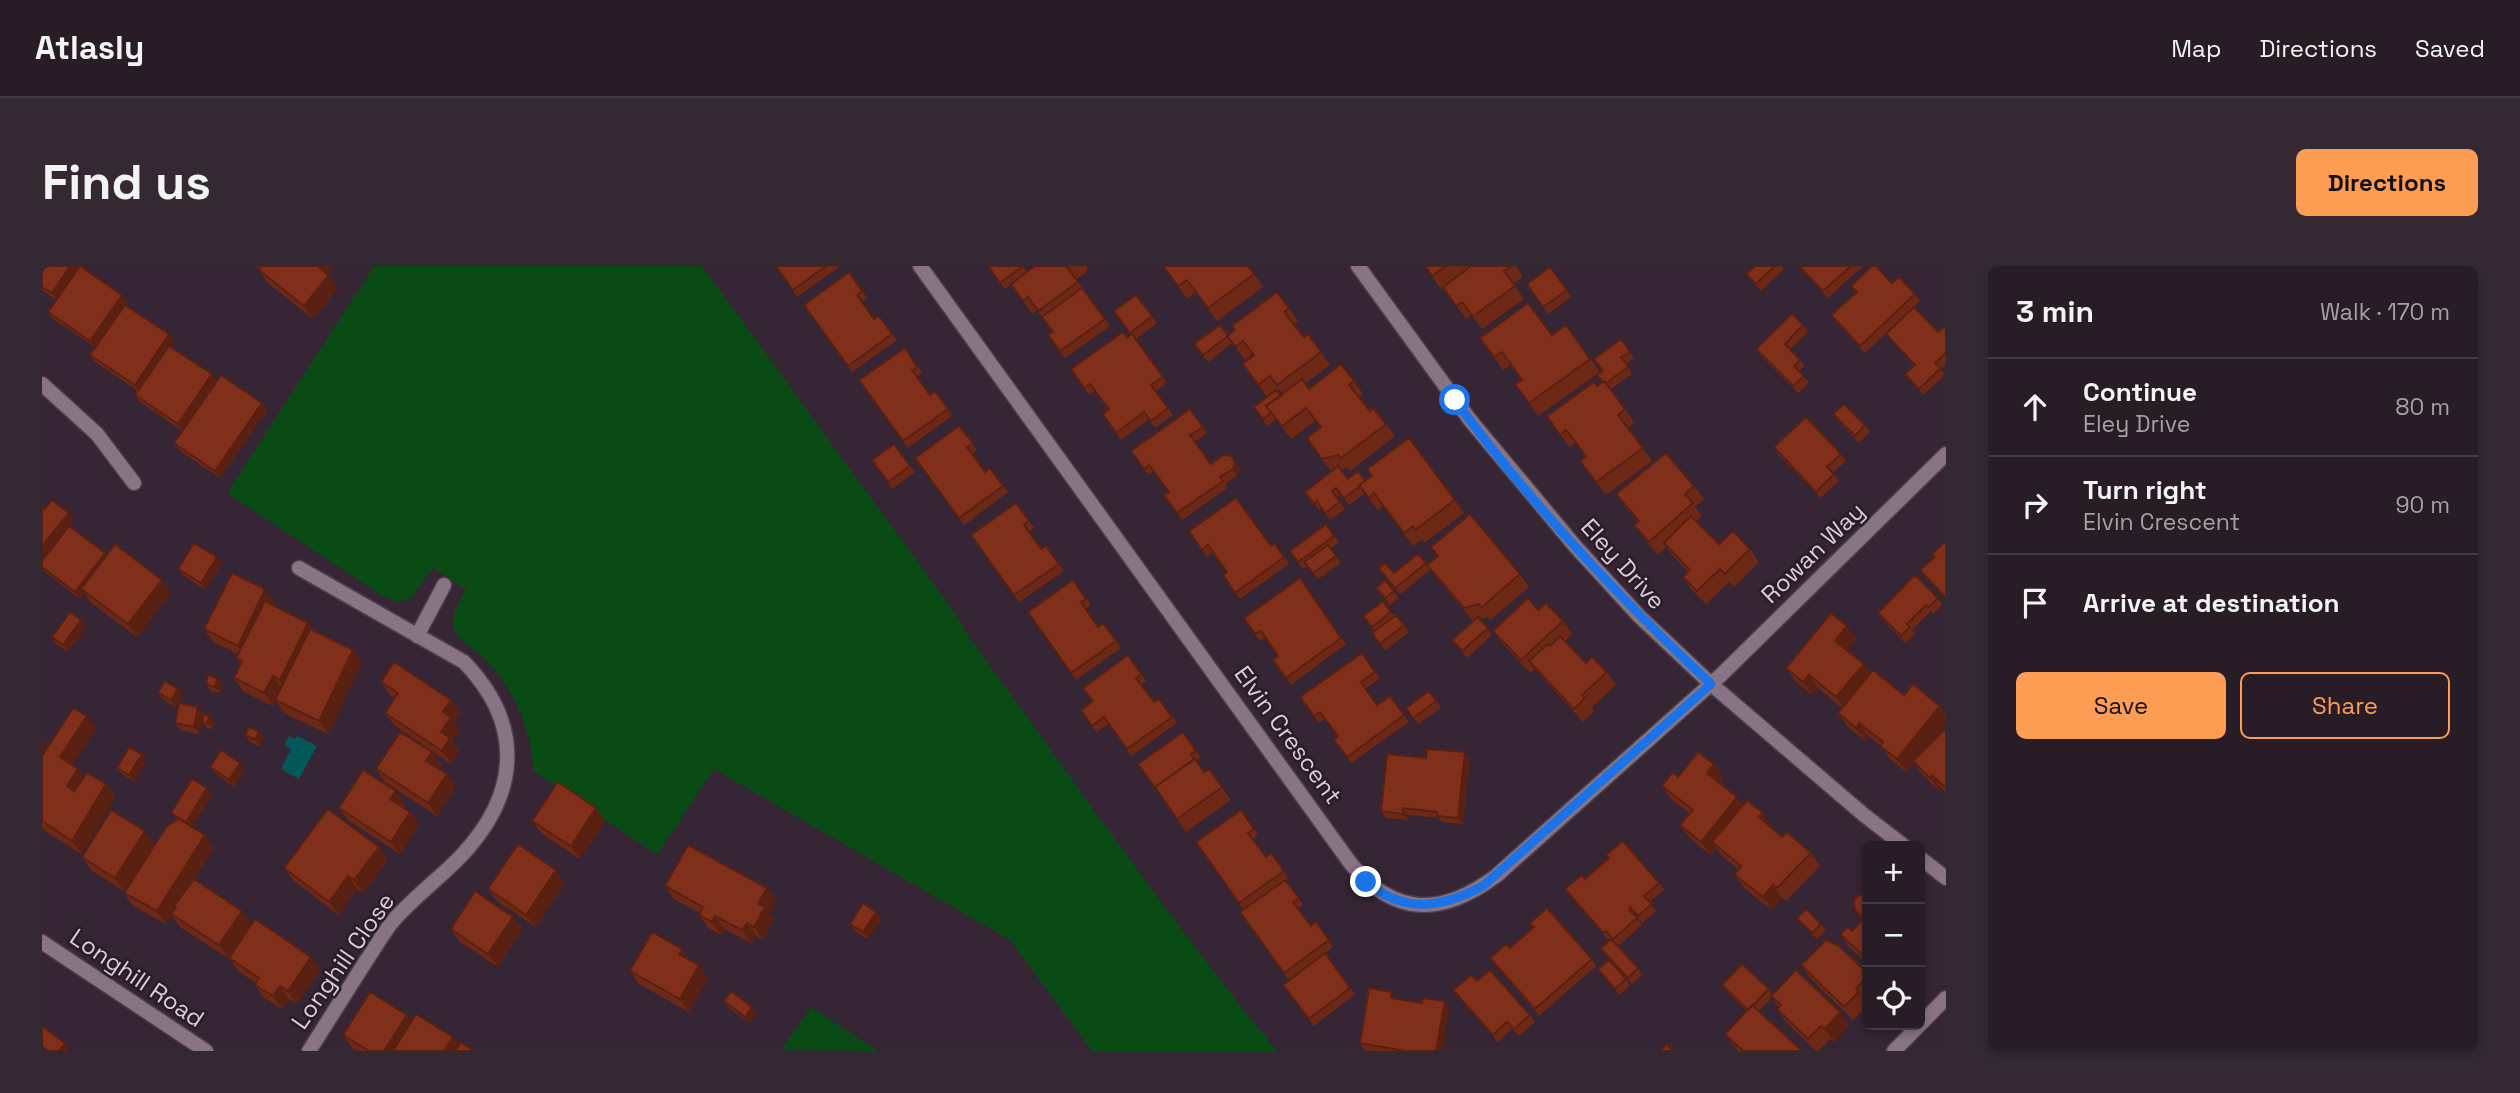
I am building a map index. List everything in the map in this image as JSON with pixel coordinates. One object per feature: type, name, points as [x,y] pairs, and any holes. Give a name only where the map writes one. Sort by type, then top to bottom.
[{"type":"street","name":"Elvin Crescent","points":[[920,266],[1351,864],[1366,882],[1385,895],[1410,904],[1434,904],[1457,899],[1483,886],[1711,684]]},
{"type":"street","name":"Eley Drive","points":[[1358,266],[1470,419],[1575,546],[1639,616],[1711,684],[1864,816],[1897,841]]},
{"type":"street","points":[[42,384],[97,434],[134,483]]},
{"type":"street","name":"Rowan Way","points":[[1711,684],[1946,454]]},
{"type":"street","name":"Longhill Close","points":[[299,568],[464,662],[489,692],[504,724],[507,756],[506,778],[499,800],[475,839],[437,881],[413,900],[391,924],[309,1051]]},
{"type":"street","points":[[417,636],[444,585]]},
{"type":"street","points":[[1925,862],[1946,878]]},
{"type":"street","name":"Longhill Road","points":[[42,942],[206,1051]]},
{"type":"street","points":[[1894,1051],[1946,998]]},
{"type":"green space","points":[[374,266],[702,266],[949,605],[964,630],[1118,843],[1277,1051],[1092,1051],[1010,940],[714,769],[657,855],[533,771],[525,725],[513,697],[485,659],[454,630],[454,614],[466,589],[433,568],[410,599],[397,602],[381,595],[227,493]]},
{"type":"green space","points":[[811,1007],[878,1051],[781,1050]]},
{"type":"shaded area","points":[[289,736],[295,739],[297,736],[317,746],[299,779],[281,769],[291,749],[284,745]]},
{"type":"building","points":[[42,266],[70,266],[52,293],[42,287]]},
{"type":"building","points":[[80,266],[122,295],[90,341],[48,312]]},
{"type":"building","points":[[262,266],[317,266],[329,275],[304,306],[259,270]]},
{"type":"building","points":[[776,266],[826,266],[793,290]]},
{"type":"building","points":[[988,266],[1023,266],[1000,283]]},
{"type":"building","points":[[1035,266],[1068,266],[1078,282],[1038,311],[1028,297],[1023,301],[1011,284]]},
{"type":"building","points":[[1163,266],[1248,266],[1254,274],[1208,308],[1187,280],[1178,286]]},
{"type":"building","points":[[1425,266],[1446,266],[1432,276]]},
{"type":"building","points":[[1471,266],[1511,266],[1504,271],[1515,286],[1473,316],[1462,302],[1456,306],[1443,287]]},
{"type":"building","points":[[1755,266],[1775,266],[1756,284],[1746,274]]},
{"type":"building","points":[[1799,266],[1851,266],[1823,291]]},
{"type":"building","points":[[1872,266],[1876,266],[1892,283],[1899,277],[1915,294],[1860,346],[1831,315],[1857,292],[1851,286]]},
{"type":"building","points":[[1550,267],[1567,290],[1543,307],[1527,284]]},
{"type":"building","points":[[849,272],[862,291],[857,295],[874,319],[879,316],[892,334],[848,366],[804,305]]},
{"type":"building","points":[[1082,288],[1105,319],[1060,351],[1048,335],[1053,332],[1042,317]]},
{"type":"building","points":[[1277,292],[1289,308],[1284,312],[1304,337],[1308,334],[1321,352],[1277,385],[1270,376],[1258,385],[1243,364],[1254,355],[1243,341],[1236,347],[1227,336],[1235,330],[1232,326]]},
{"type":"building","points":[[1136,295],[1152,316],[1130,333],[1114,311]]},
{"type":"building","points":[[1528,303],[1552,335],[1566,325],[1590,359],[1529,403],[1515,384],[1522,380],[1502,352],[1494,357],[1480,338]]},
{"type":"building","points":[[125,305],[169,334],[135,385],[90,355]]},
{"type":"building","points":[[1914,307],[1938,332],[1944,327],[1946,329],[1946,353],[1935,363],[1941,368],[1919,389],[1905,374],[1915,365],[1886,334]]},
{"type":"building","points":[[1792,314],[1803,325],[1785,344],[1800,360],[1794,366],[1804,376],[1793,386],[1756,349]]},
{"type":"building","points":[[1220,325],[1228,336],[1203,355],[1194,344]]},
{"type":"building","points":[[1123,332],[1127,338],[1132,334],[1163,377],[1151,385],[1168,408],[1151,421],[1144,412],[1116,433],[1103,414],[1109,409],[1090,384],[1084,388],[1071,369]]},
{"type":"building","points":[[1621,339],[1630,352],[1621,357],[1628,367],[1606,383],[1603,382],[1597,375],[1603,371],[1594,359]]},
{"type":"building","points":[[169,346],[212,374],[178,424],[135,395]]},
{"type":"building","points":[[905,348],[917,367],[912,370],[930,395],[935,391],[948,409],[903,441],[859,380]]},
{"type":"building","points":[[1341,364],[1354,381],[1349,385],[1370,411],[1373,408],[1386,424],[1341,458],[1338,455],[1322,459],[1307,438],[1321,427],[1306,408],[1282,426],[1266,406],[1302,379],[1309,389]]},
{"type":"building","points":[[221,375],[262,403],[215,471],[174,443]]},
{"type":"building","points":[[1604,381],[1625,409],[1618,415],[1643,448],[1596,482],[1580,461],[1586,457],[1578,445],[1566,430],[1560,435],[1547,416],[1594,382],[1597,386]]},
{"type":"building","points":[[1276,390],[1281,396],[1266,406],[1271,413],[1263,419],[1254,407]]},
{"type":"building","points":[[1844,404],[1865,425],[1855,436],[1833,414]]},
{"type":"building","points":[[1190,409],[1203,427],[1190,435],[1211,464],[1223,455],[1231,456],[1235,462],[1233,469],[1220,477],[1223,481],[1177,513],[1164,495],[1169,492],[1149,465],[1144,469],[1131,451]]},
{"type":"building","points":[[1806,417],[1841,454],[1827,467],[1834,474],[1816,492],[1774,447]]},
{"type":"building","points":[[959,426],[973,443],[967,447],[985,472],[990,468],[1003,486],[959,518],[915,458]]},
{"type":"building","points":[[1409,438],[1455,500],[1415,530],[1413,526],[1404,533],[1374,493],[1369,498],[1359,485],[1372,476],[1367,469]]},
{"type":"building","points":[[894,444],[910,466],[888,482],[872,460]]},
{"type":"building","points":[[1666,453],[1694,486],[1685,494],[1693,503],[1649,542],[1634,525],[1639,521],[1616,494]]},
{"type":"building","points":[[1338,466],[1348,479],[1358,471],[1365,481],[1344,498],[1336,488],[1332,491],[1340,502],[1325,513],[1317,501],[1314,504],[1305,492]]},
{"type":"building","points":[[1236,498],[1271,546],[1274,543],[1284,557],[1235,593],[1223,575],[1227,572],[1208,545],[1202,550],[1189,531]]},
{"type":"building","points":[[52,500],[69,513],[42,546],[42,506],[45,509]]},
{"type":"building","points":[[1016,503],[1029,521],[1024,525],[1041,549],[1046,546],[1059,564],[1014,595],[971,535]]},
{"type":"building","points":[[1470,514],[1520,574],[1481,608],[1479,604],[1464,608],[1427,565],[1438,556],[1431,547]]},
{"type":"building","points":[[1691,516],[1719,544],[1733,531],[1750,549],[1725,574],[1720,569],[1697,591],[1683,577],[1690,570],[1664,543]]},
{"type":"building","points":[[1326,524],[1334,536],[1298,562],[1290,551]]},
{"type":"building","points":[[69,526],[105,553],[75,592],[42,567],[42,561]]},
{"type":"building","points":[[1946,541],[1946,598],[1920,570],[1935,557],[1932,554]]},
{"type":"building","points":[[194,543],[217,557],[201,583],[178,569]]},
{"type":"building","points":[[115,544],[162,580],[128,624],[81,589]]},
{"type":"building","points":[[1328,545],[1336,556],[1313,573],[1304,562]]},
{"type":"building","points":[[1418,554],[1426,563],[1395,588],[1379,568],[1385,563],[1394,573]]},
{"type":"building","points":[[232,573],[265,589],[238,646],[204,629]]},
{"type":"building","points":[[1915,575],[1938,598],[1929,607],[1926,605],[1907,624],[1910,627],[1901,636],[1878,613]]},
{"type":"building","points":[[1300,578],[1341,638],[1286,678],[1273,660],[1278,656],[1271,645],[1261,631],[1255,634],[1244,618]]},
{"type":"building","points":[[1073,580],[1086,599],[1081,602],[1098,627],[1103,623],[1116,641],[1071,673],[1028,612]]},
{"type":"building","points":[[1385,580],[1394,591],[1385,598],[1376,588]]},
{"type":"building","points":[[1528,598],[1538,610],[1546,603],[1563,621],[1521,660],[1493,631]]},
{"type":"building","points":[[265,601],[308,623],[280,680],[273,676],[264,693],[234,678],[242,661],[236,658]]},
{"type":"building","points":[[1383,601],[1391,612],[1372,627],[1363,616]]},
{"type":"building","points":[[70,612],[81,620],[63,645],[52,637]]},
{"type":"building","points":[[1831,613],[1847,626],[1835,641],[1864,664],[1836,697],[1809,675],[1803,682],[1786,668]]},
{"type":"building","points":[[1396,615],[1404,625],[1380,644],[1372,633]]},
{"type":"building","points":[[1478,617],[1488,628],[1462,651],[1452,640]]},
{"type":"building","points":[[310,629],[353,650],[319,721],[275,700]]},
{"type":"building","points":[[1560,636],[1586,663],[1592,657],[1607,672],[1582,695],[1585,698],[1574,709],[1529,661]]},
{"type":"building","points":[[1362,653],[1375,672],[1361,682],[1377,705],[1390,696],[1404,715],[1347,757],[1334,740],[1338,736],[1320,712],[1314,716],[1300,697]]},
{"type":"building","points":[[1128,655],[1141,674],[1136,678],[1154,702],[1159,699],[1172,717],[1127,749],[1104,717],[1092,726],[1081,710],[1093,701],[1083,688]]},
{"type":"building","points":[[394,662],[451,700],[443,712],[451,717],[441,732],[450,738],[442,751],[385,713],[398,693],[381,682]]},
{"type":"building","points":[[1873,670],[1904,695],[1913,684],[1940,706],[1897,759],[1880,746],[1883,742],[1859,723],[1856,728],[1838,713]]},
{"type":"building","points":[[208,675],[217,678],[215,687],[206,684]]},
{"type":"building","points":[[165,681],[178,689],[171,700],[158,692]]},
{"type":"building","points":[[1429,691],[1436,701],[1413,718],[1406,708]]},
{"type":"building","points":[[179,703],[198,707],[194,727],[175,723]]},
{"type":"building","points":[[73,708],[87,716],[60,757],[78,769],[67,786],[74,791],[87,773],[106,784],[72,841],[42,821],[42,756]]},
{"type":"building","points":[[203,715],[209,715],[208,723],[202,722]]},
{"type":"building","points":[[249,727],[259,732],[255,740],[245,735]]},
{"type":"building","points":[[1946,728],[1946,788],[1932,775],[1930,778],[1913,761]]},
{"type":"building","points":[[400,732],[432,752],[426,761],[447,774],[428,803],[376,769]]},
{"type":"building","points":[[1183,732],[1196,751],[1191,754],[1194,759],[1155,787],[1159,793],[1138,764]]},
{"type":"building","points":[[129,747],[142,754],[129,775],[117,768]]},
{"type":"building","points":[[1427,749],[1465,752],[1458,818],[1437,816],[1437,812],[1403,808],[1403,814],[1381,811],[1387,754],[1426,758]]},
{"type":"building","points":[[221,750],[240,763],[229,780],[210,767]]},
{"type":"building","points":[[1698,752],[1714,764],[1707,773],[1737,797],[1701,842],[1680,825],[1693,810],[1662,786],[1673,772],[1678,777]]},
{"type":"building","points":[[1195,759],[1204,772],[1209,769],[1222,787],[1177,819],[1155,787]]},
{"type":"building","points":[[363,770],[396,791],[390,799],[410,812],[391,842],[339,808]]},
{"type":"building","points":[[192,779],[207,788],[186,822],[171,813]]},
{"type":"building","points":[[558,782],[596,808],[571,846],[532,821]]},
{"type":"building","points":[[1747,800],[1763,813],[1759,817],[1782,837],[1787,832],[1811,853],[1777,888],[1773,885],[1763,897],[1735,875],[1741,866],[1712,842]]},
{"type":"building","points":[[328,809],[379,847],[354,880],[348,876],[329,902],[284,868]]},
{"type":"building","points":[[111,810],[145,831],[115,878],[82,857]]},
{"type":"building","points":[[1241,810],[1254,829],[1248,833],[1266,857],[1271,853],[1284,871],[1239,903],[1196,842]]},
{"type":"building","points":[[179,819],[205,835],[157,911],[124,893],[167,826]]},
{"type":"building","points":[[1623,841],[1659,883],[1644,896],[1652,904],[1638,916],[1630,907],[1637,918],[1613,939],[1606,931],[1603,933],[1565,889],[1582,875],[1585,879],[1609,858],[1606,855]]},
{"type":"building","points":[[518,844],[556,870],[526,915],[488,889]]},
{"type":"building","points":[[688,845],[767,888],[758,904],[765,907],[754,927],[747,923],[742,930],[715,916],[712,922],[699,915],[703,907],[665,886]]},
{"type":"building","points":[[194,879],[242,911],[219,945],[171,914]]},
{"type":"building","points":[[1285,880],[1299,898],[1293,902],[1311,926],[1316,922],[1329,940],[1284,973],[1240,912]]},
{"type":"building","points":[[475,891],[513,917],[488,954],[451,929]]},
{"type":"building","points":[[1862,895],[1862,916],[1855,910],[1854,900]]},
{"type":"building","points":[[863,903],[876,912],[863,932],[850,924]]},
{"type":"building","points":[[1547,908],[1592,959],[1535,1009],[1490,958],[1506,944],[1510,948],[1534,927],[1530,923]]},
{"type":"building","points":[[1806,909],[1821,924],[1812,933],[1797,918]]},
{"type":"building","points":[[255,919],[311,957],[288,991],[280,986],[273,996],[255,985],[259,978],[229,958]]},
{"type":"building","points":[[1862,920],[1862,954],[1840,934],[1848,927],[1852,931]]},
{"type":"building","points":[[652,932],[682,949],[679,954],[699,965],[680,999],[630,971]]},
{"type":"building","points":[[1611,939],[1638,968],[1628,978],[1601,949]]},
{"type":"building","points":[[1826,940],[1839,946],[1862,968],[1862,982],[1856,989],[1859,992],[1844,1007],[1801,965]]},
{"type":"building","points":[[1325,953],[1350,988],[1309,1019],[1283,985]]},
{"type":"building","points":[[1609,960],[1626,979],[1615,989],[1598,969]]},
{"type":"building","points":[[1742,964],[1769,989],[1748,1010],[1722,985]]},
{"type":"building","points":[[1490,970],[1530,1015],[1514,1029],[1507,1022],[1493,1035],[1453,990],[1471,975],[1477,981]]},
{"type":"building","points":[[1796,970],[1840,1012],[1825,1029],[1821,1026],[1808,1039],[1777,1009],[1781,1005],[1771,996]]},
{"type":"building","points":[[1369,988],[1392,992],[1391,998],[1422,1003],[1423,998],[1445,1001],[1436,1051],[1405,1051],[1360,1043]]},
{"type":"building","points":[[731,991],[752,1007],[745,1017],[724,1001]]},
{"type":"building","points":[[370,992],[407,1015],[384,1051],[369,1051],[343,1035]]},
{"type":"building","points":[[1752,1005],[1801,1050],[1743,1051],[1725,1034]]},
{"type":"building","points":[[416,1014],[453,1037],[444,1051],[393,1051]]},
{"type":"building","points":[[42,1026],[65,1043],[59,1051],[42,1051]]},
{"type":"building","points":[[461,1042],[474,1051],[455,1051]]},
{"type":"building","points":[[1667,1044],[1673,1051],[1660,1051]]},
{"type":"route","points":[[1366,882],[1396,900],[1423,905],[1457,899],[1483,886],[1711,684],[1639,616],[1575,546],[1455,400]]}]
